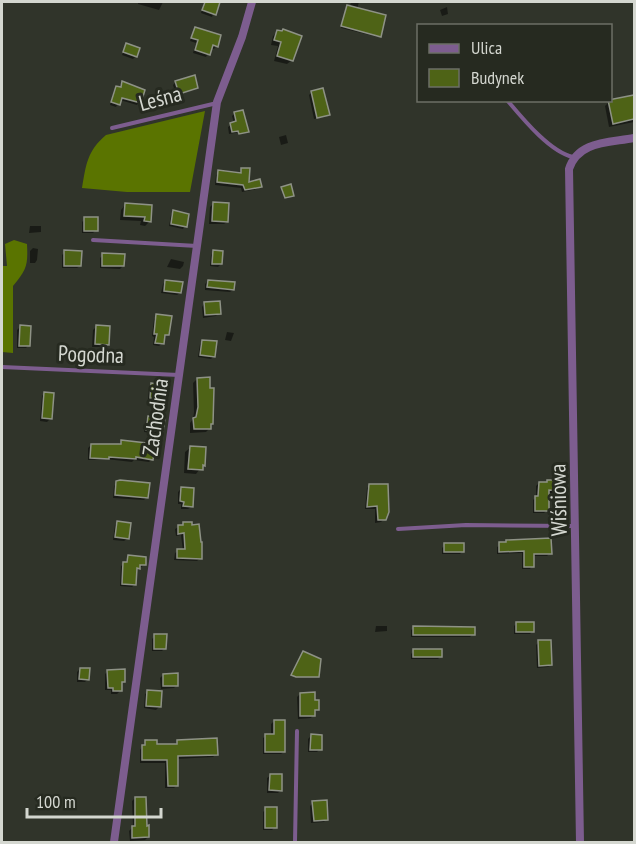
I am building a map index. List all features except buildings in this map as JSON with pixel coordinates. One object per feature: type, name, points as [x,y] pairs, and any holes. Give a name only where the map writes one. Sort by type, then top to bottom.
[{"type":"street","name":"Zachodnia","points":[[114,843],[217,102],[242,37],[252,2]]},
{"type":"street","points":[[573,158],[584,147],[634,138]]},
{"type":"street","name":"Wiśniowa","points":[[573,158],[569,170],[580,843]]},
{"type":"lane","name":"Leśna","points":[[112,128],[217,102]]},
{"type":"lane","points":[[509,102],[546,141],[563,155],[573,158]]},
{"type":"lane","points":[[93,240],[198,246]]},
{"type":"lane","name":"Pogodna","points":[[2,367],[179,375]]},
{"type":"lane","points":[[398,529],[466,525],[576,526]]},
{"type":"lane","points":[[295,843],[297,731]]},
{"type":"green space","points":[[205,111],[190,192],[127,192],[82,188],[86,165],[91,153],[106,135]]},
{"type":"green space","points":[[14,240],[27,244],[27,262],[13,286],[13,353],[2,352],[2,266],[7,266],[5,244]]}]
